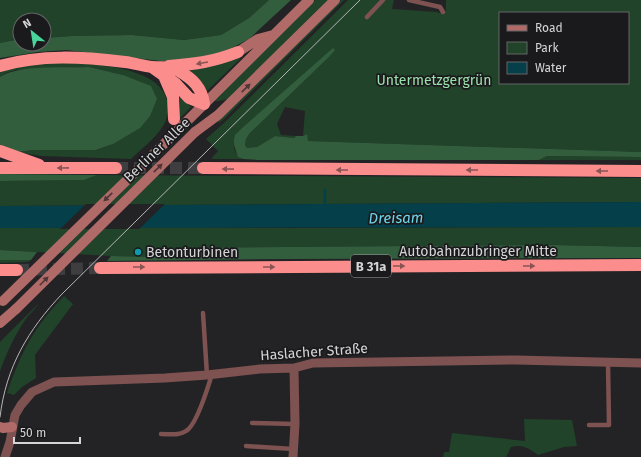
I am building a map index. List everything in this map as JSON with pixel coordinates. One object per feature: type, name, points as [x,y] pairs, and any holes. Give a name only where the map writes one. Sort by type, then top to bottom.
[{"type":"highway","points":[[164,71],[200,64],[238,52]]},
{"type":"highway","points":[[0,66],[36,59],[68,57],[126,62],[164,71],[189,98],[204,104]]},
{"type":"highway","points":[[164,71],[173,97],[175,112],[180,120]]},
{"type":"highway","points":[[0,151],[46,168]]},
{"type":"highway","points":[[0,168],[116,168]]},
{"type":"highway","points":[[203,168],[641,171]]},
{"type":"highway","name":"Autobahnzubringer Mitte","points":[[100,268],[641,265]]},
{"type":"highway","points":[[0,270],[17,270]]},
{"type":"main road","name":"Berliner Allee","points":[[0,304],[167,141],[180,120],[204,104],[309,0]]},
{"type":"main road","name":"Berliner Allee","points":[[0,323],[195,132],[218,115],[335,0]]},
{"type":"main road","points":[[238,52],[258,39],[274,35]]},
{"type":"main road","points":[[204,104],[218,115]]},
{"type":"main road","points":[[0,427],[12,427]]},
{"type":"street","name":"Haslacher Straße","points":[[5,457],[10,442],[15,415],[26,398],[38,388],[54,382],[165,378],[260,369],[294,368],[313,363],[434,360],[516,360],[641,363]]},
{"type":"street","points":[[293,453],[295,424],[294,368]]},
{"type":"lane","points":[[367,17],[383,0]]},
{"type":"lane","points":[[409,0],[440,7],[443,12]]},
{"type":"lane","points":[[161,434],[181,434],[188,431],[194,423],[210,374],[203,313]]},
{"type":"lane","points":[[589,425],[609,425],[608,362]]},
{"type":"lane","points":[[252,423],[295,424]]},
{"type":"lane","points":[[246,446],[293,453]]},
{"type":"green space","points":[[0,0],[269,0],[249,18],[221,35],[184,40],[132,35],[52,37],[52,12],[12,12],[12,41],[0,43]]},
{"type":"green space","points":[[269,0],[291,0],[249,39],[222,53],[169,62],[66,50],[52,51],[52,37],[132,35],[184,40],[221,35],[249,18]]},
{"type":"green space","points":[[315,0],[329,0],[228,99],[213,101]]},
{"type":"green space","points":[[341,0],[344,0],[219,123],[218,121]]},
{"type":"green space","name":"Untermetzgergrün","points":[[348,0],[394,0],[392,9],[439,13],[446,11],[446,0],[641,0],[641,152],[307,141],[307,134],[303,136],[305,111],[285,107],[277,124],[281,135],[296,136],[294,138],[275,136],[257,147],[247,148],[245,145],[246,139],[250,133],[329,57],[242,128],[236,136],[234,148],[243,159],[211,159],[218,151],[206,139]]},
{"type":"green space","points":[[12,41],[12,52],[38,52],[0,58],[0,43]]},
{"type":"green space","points":[[333,48],[335,50],[329,57],[250,133],[246,139],[245,145],[247,148],[257,147],[275,136],[294,138],[296,136],[303,136],[307,134],[308,141],[641,152],[641,157],[547,156],[539,160],[258,160],[243,159],[238,157],[234,145],[235,135]]},
{"type":"green space","points":[[240,57],[240,59],[207,91],[188,70]]},
{"type":"green space","points":[[51,61],[120,68],[153,81],[164,92],[168,106],[167,116],[160,131],[131,159],[41,156],[17,152],[33,150],[97,150],[113,144],[123,75],[89,67],[15,70],[0,77],[0,69]]},
{"type":"green space","points":[[89,67],[123,75],[151,86],[157,99],[150,116],[140,128],[113,144],[96,150],[33,150],[17,152],[0,147],[0,77],[8,73],[30,68]]},
{"type":"green space","points":[[176,91],[191,107],[180,118],[180,101]]},
{"type":"green space","points":[[547,156],[641,157],[641,160],[539,160]]},
{"type":"green space","points":[[0,174],[97,175],[84,180],[0,181]]},
{"type":"green space","points":[[97,175],[641,178],[641,202],[0,206],[0,181],[84,180]]},
{"type":"green space","points":[[641,227],[641,247],[552,245],[156,248],[155,257],[0,250],[0,228]]},
{"type":"green space","points":[[552,245],[641,247],[641,258],[107,261],[111,256],[154,257],[156,248]]},
{"type":"green space","points":[[0,250],[37,252],[31,260],[0,260]]},
{"type":"green space","points":[[0,260],[31,260],[28,262],[0,263]]},
{"type":"green space","points":[[64,296],[73,304],[35,355],[36,378],[22,387],[14,395],[7,393],[23,352],[44,318]]},
{"type":"green space","points":[[38,304],[28,316],[16,335],[0,371],[0,342]]},
{"type":"green space","points":[[524,419],[572,420],[577,446],[564,447],[538,455],[522,446],[519,446],[511,447],[506,457],[443,457],[444,452],[449,452],[452,433],[525,441]]},
{"type":"water","name":"Dreisam","points":[[641,202],[641,227],[0,228],[0,206]]},
{"type":"pier","points":[[86,204],[165,204],[139,229],[60,229]]},
{"type":"waterway","points":[[325,190],[325,208]]},
{"type":"tunnel","points":[[116,168],[203,168]]},
{"type":"tunnel","points":[[17,270],[100,268]]},
{"type":"tram line","points":[[0,417],[7,382],[20,350],[39,321],[62,294],[360,0]]},
{"type":"place","name":"Betonturbinen","points":[[138,252]]}]
